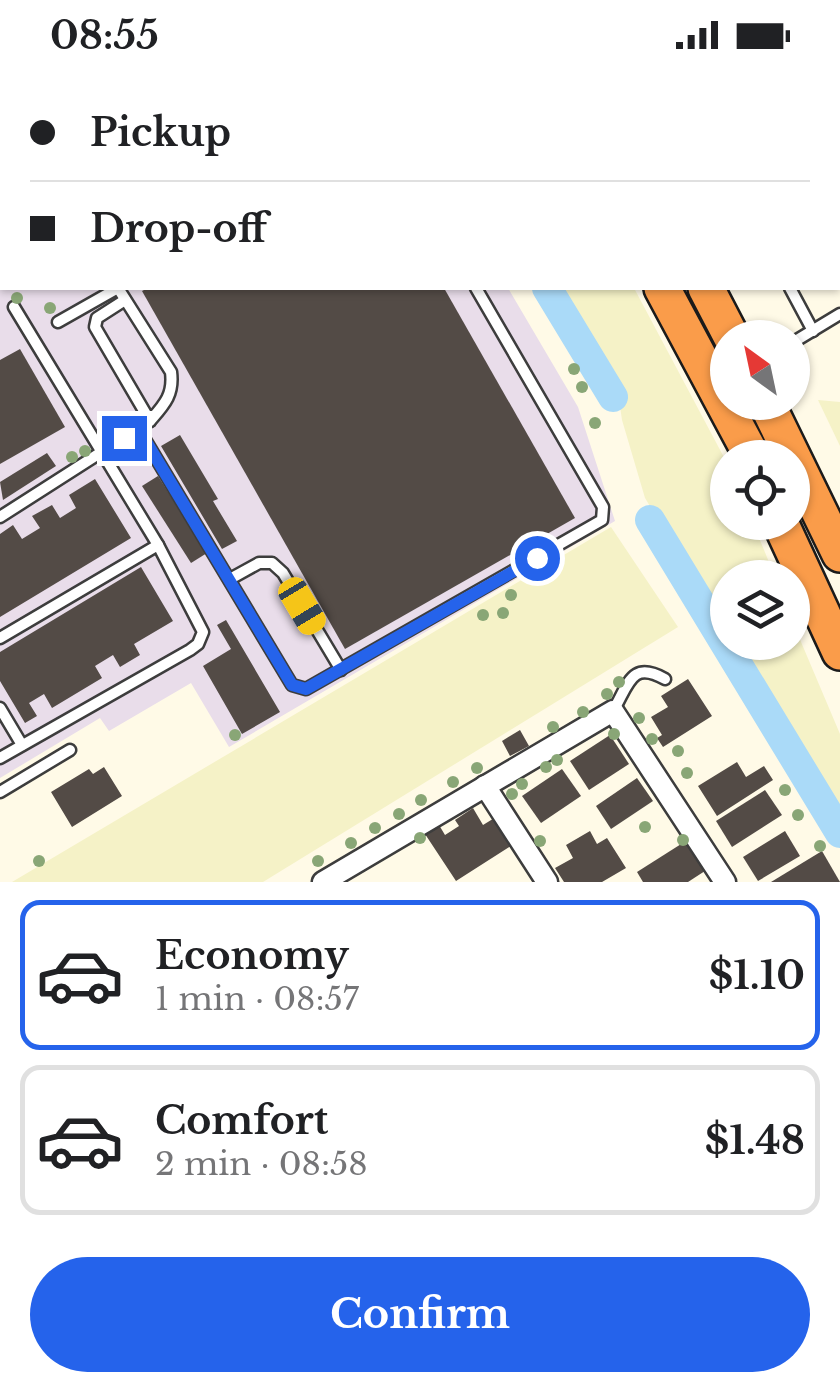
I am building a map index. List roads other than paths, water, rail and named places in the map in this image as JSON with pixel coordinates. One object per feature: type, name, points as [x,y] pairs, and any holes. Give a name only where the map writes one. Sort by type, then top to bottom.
[{"type":"highway","points":[[663,290],[743,440]]},
{"type":"highway","points":[[707,290],[723,320]]},
{"type":"highway","points":[[775,420],[840,554]]},
{"type":"highway","points":[[779,420],[840,508]]},
{"type":"highway","points":[[792,540],[840,652]]},
{"type":"highway","points":[[794,540],[840,623]]},
{"type":"street","points":[[322,882],[348,876],[485,786],[614,710],[725,882]]},
{"type":"street","points":[[485,786],[548,882]]},
{"type":"lane","points":[[0,516],[150,421],[168,400],[173,388],[171,372],[119,290]]},
{"type":"lane","points":[[138,428],[292,685],[306,689],[602,520],[603,507],[477,290]]},
{"type":"lane","points":[[791,290],[813,331]]},
{"type":"lane","points":[[58,322],[100,292]]},
{"type":"lane","points":[[125,300],[98,318],[95,327],[150,421]]},
{"type":"lane","points":[[0,758],[198,644],[203,632],[158,545],[14,306]]},
{"type":"lane","points":[[810,333],[840,314]]},
{"type":"lane","points":[[0,638],[158,545]]},
{"type":"lane","points":[[230,579],[258,563],[272,563],[283,574],[341,670]]},
{"type":"lane","points":[[614,710],[629,682],[640,671],[648,670],[665,679]]},
{"type":"lane","points":[[0,708],[22,746]]},
{"type":"lane","points":[[0,792],[70,750]]},
{"type":"waterway","points":[[548,290],[613,397]]},
{"type":"waterway","points":[[650,520],[840,833]]}]
